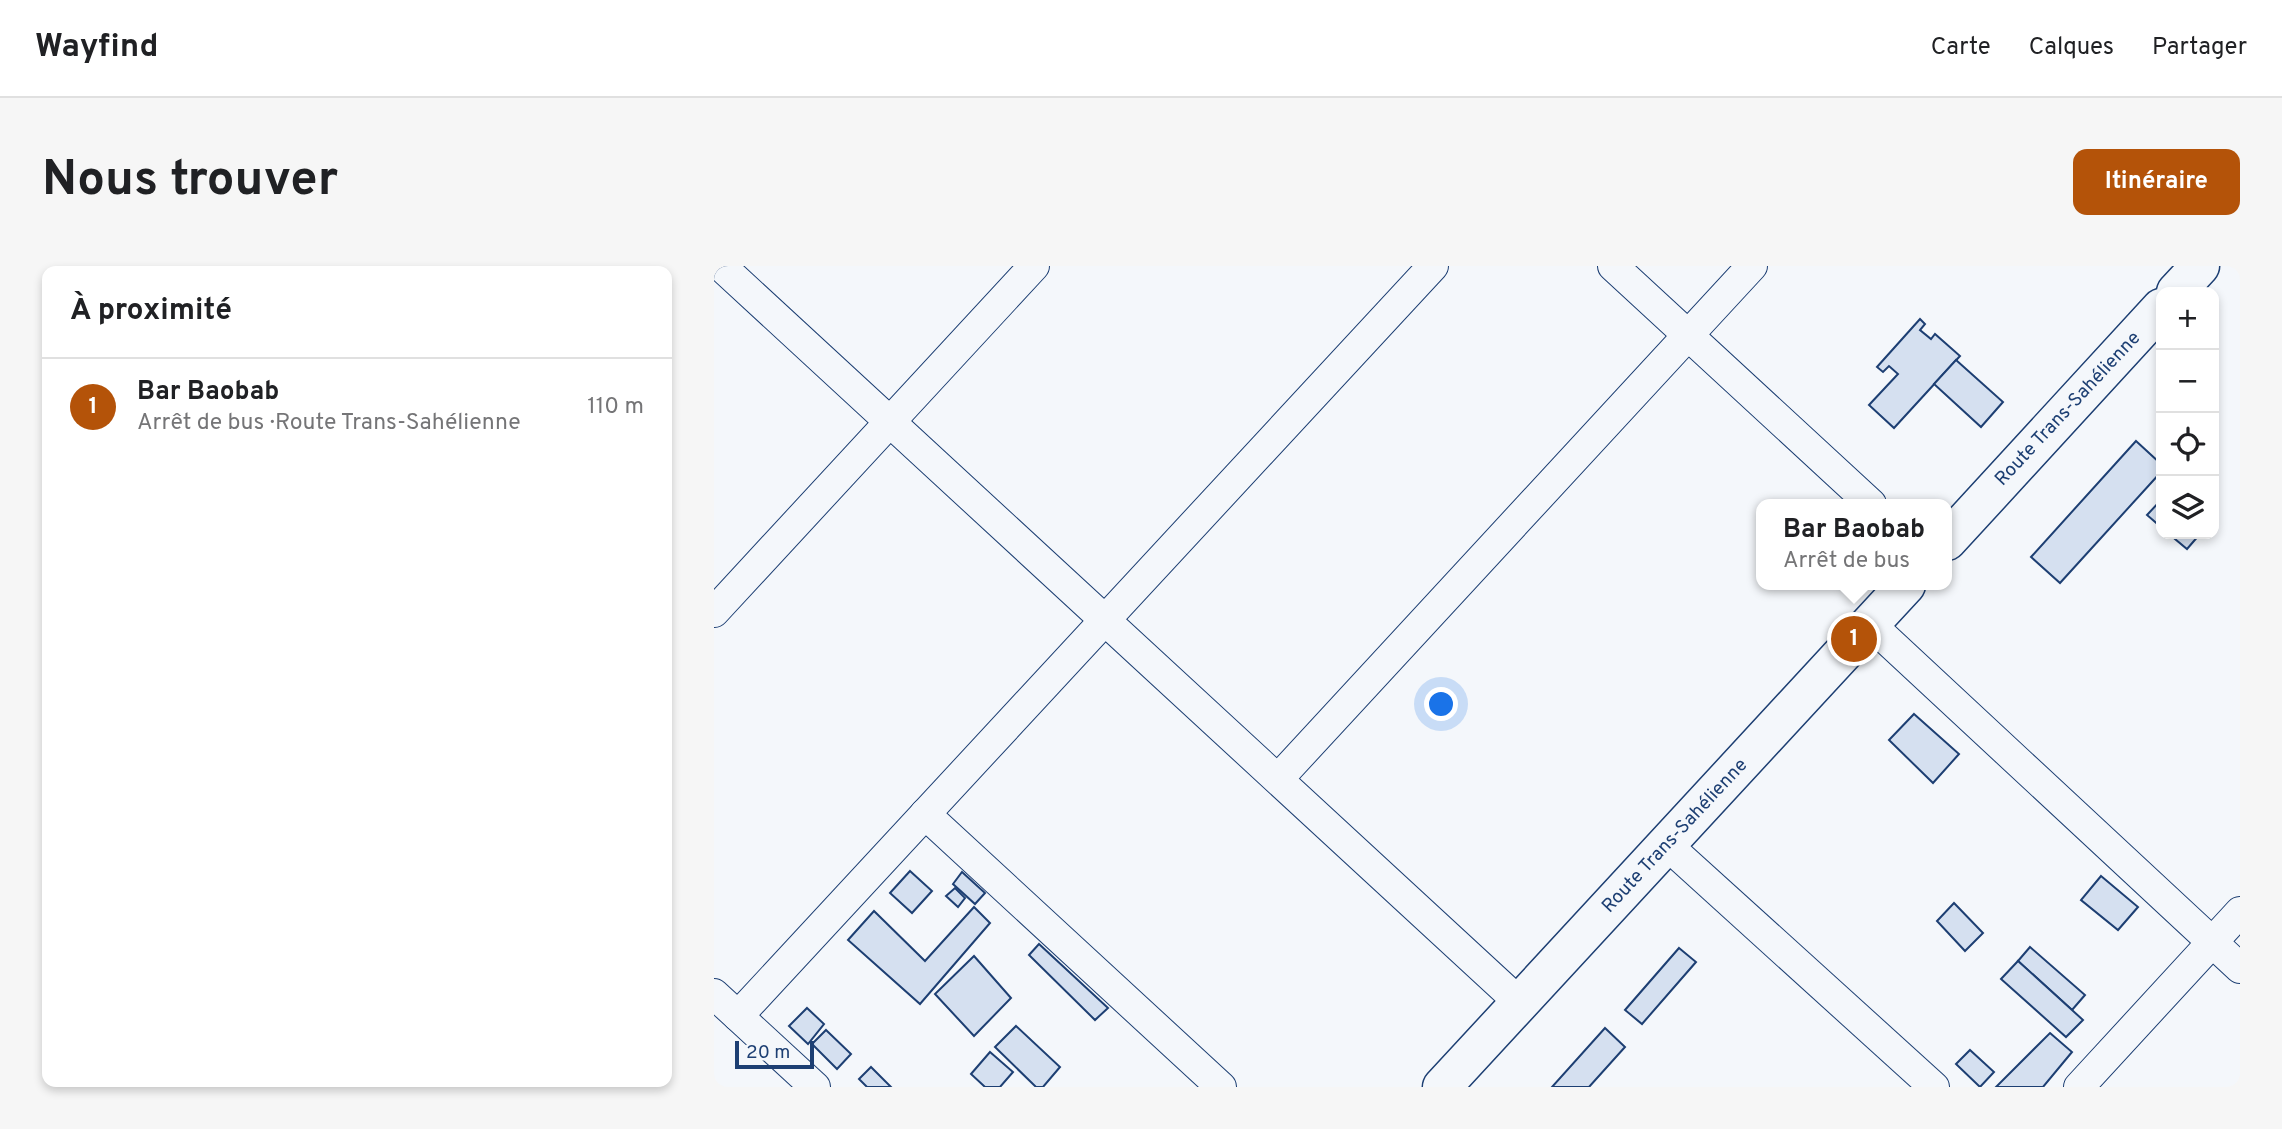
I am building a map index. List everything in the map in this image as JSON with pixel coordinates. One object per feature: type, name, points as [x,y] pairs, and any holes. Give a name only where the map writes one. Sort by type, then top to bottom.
[{"type":"highway","points":[[2181,287],[2200,266]]},
{"type":"highway","name":"Route Trans-Sahélienne","points":[[1952,536],[2156,313]]},
{"type":"highway","name":"Route Trans-Sahélienne","points":[[1442,1087],[1901,590]]},
{"type":"street","points":[[721,266],[1520,1003]]},
{"type":"street","points":[[714,612],[1034,266]]},
{"type":"street","points":[[738,1016],[1433,266]]},
{"type":"street","points":[[1613,266],[1866,499]]},
{"type":"street","points":[[1278,779],[1752,266]]},
{"type":"street","points":[[1870,624],[2240,968]]},
{"type":"street","points":[[925,814],[1221,1087]]},
{"type":"street","points":[[1667,845],[1934,1087]]},
{"type":"street","points":[[2079,1087],[2240,912]]},
{"type":"street","points":[[714,994],[815,1087]]},
{"type":"building","points":[[1920,319],[1925,324],[1920,330],[1931,339],[1935,334],[1960,356],[1894,428],[1869,405],[1898,374],[1889,366],[1883,372],[1877,367]]},
{"type":"building","points":[[1956,360],[2003,402],[1981,427],[1934,384]]},
{"type":"building","points":[[2136,441],[2156,459],[2156,477],[2060,583],[2031,557]]},
{"type":"building","points":[[2156,505],[2156,523],[2147,515]]},
{"type":"building","points":[[2175,539],[2196,539],[2187,549]]},
{"type":"building","points":[[1914,714],[1959,754],[1933,783],[1889,740]]},
{"type":"building","points":[[910,871],[932,891],[912,913],[890,893]]},
{"type":"building","points":[[962,872],[985,893],[975,904],[953,884]]},
{"type":"building","points":[[2101,876],[2138,907],[2118,930],[2081,900]]},
{"type":"building","points":[[955,888],[965,898],[958,907],[946,896]]},
{"type":"building","points":[[1954,903],[1983,933],[1965,951],[1937,921]]},
{"type":"building","points":[[974,907],[990,923],[920,1004],[848,940],[874,911],[925,961]]},
{"type":"building","points":[[1039,944],[1108,1008],[1095,1020],[1029,955]]},
{"type":"building","points":[[2030,947],[2085,995],[2072,1010],[2018,961]]},
{"type":"building","points":[[1679,948],[1696,962],[1642,1024],[1625,1010]]},
{"type":"building","points":[[974,956],[1011,998],[974,1036],[935,994]]},
{"type":"building","points":[[2018,961],[2083,1020],[2066,1037],[2001,979]]},
{"type":"building","points":[[807,1008],[824,1024],[808,1044],[789,1026]]},
{"type":"building","points":[[1016,1026],[1060,1067],[1043,1087],[1036,1087],[995,1047]]},
{"type":"building","points":[[1605,1028],[1625,1047],[1589,1087],[1552,1087]]},
{"type":"building","points":[[826,1030],[851,1054],[837,1069],[812,1044]]},
{"type":"building","points":[[2050,1033],[2072,1052],[2043,1087],[1996,1087]]},
{"type":"building","points":[[1970,1050],[1994,1072],[1980,1087],[1956,1064]]},
{"type":"building","points":[[990,1052],[1013,1072],[1000,1087],[985,1087],[971,1074]]},
{"type":"building","points":[[871,1067],[891,1087],[867,1087],[859,1079]]},
{"type":"place","name":"Bar Baobab","points":[[1854,639]]}]
